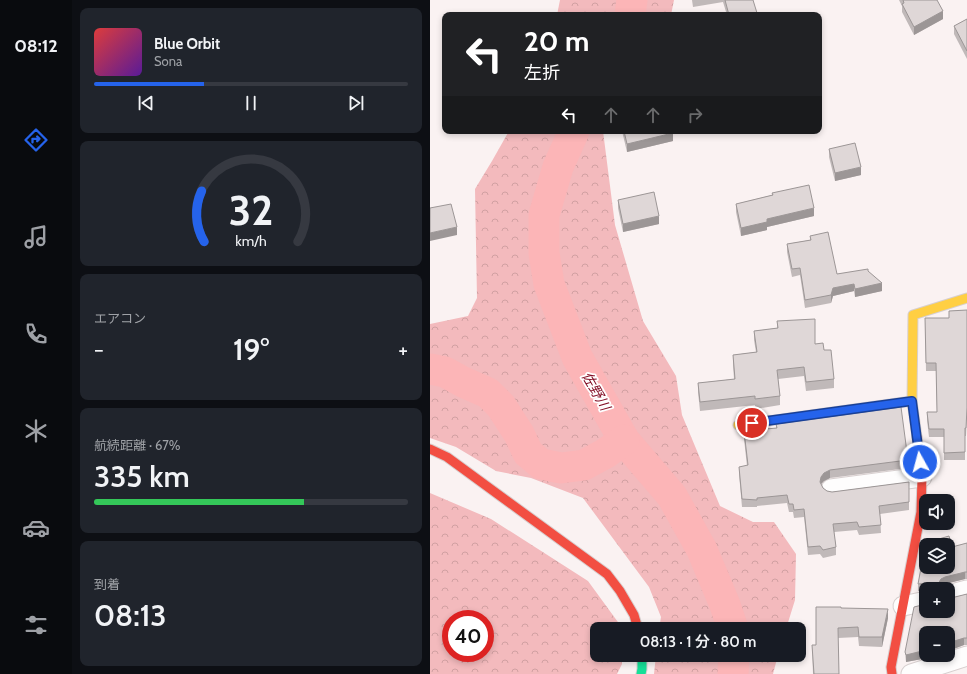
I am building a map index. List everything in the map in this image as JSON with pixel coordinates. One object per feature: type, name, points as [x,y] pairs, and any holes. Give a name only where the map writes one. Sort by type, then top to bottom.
[{"type":"street","points":[[892,674],[891,667],[921,512],[922,477],[912,401],[912,315],[967,298]]},
{"type":"street","points":[[738,425],[912,401]]},
{"type":"street","points":[[430,449],[447,457],[607,574],[620,591],[634,615],[636,622]]},
{"type":"street","points":[[831,489],[922,477]]},
{"type":"street","points":[[955,593],[967,590]]},
{"type":"street","points":[[903,606],[919,603]]},
{"type":"street","points":[[912,674],[967,656]]},
{"type":"street","points":[[641,674],[642,662]]},
{"type":"green space","points":[[560,0],[674,0],[672,12],[558,12]]},
{"type":"green space","points":[[507,134],[603,134],[615,225],[643,321],[676,376],[682,415],[720,506],[753,522],[774,522],[796,554],[795,600],[788,622],[660,622],[661,617],[649,587],[583,498],[531,478],[496,471],[456,447],[430,438],[430,324],[468,316],[477,298],[475,189]]},
{"type":"green space","points":[[430,493],[491,519],[588,581],[618,622],[590,622],[590,662],[622,662],[617,674],[430,674]]},
{"type":"green space","points":[[655,662],[776,662],[773,674],[654,674]]},
{"type":"building","points":[[725,0],[753,0],[757,12],[728,12]]},
{"type":"building","points":[[903,0],[937,0],[943,11],[914,27],[902,4],[904,3]]},
{"type":"building","points":[[967,19],[967,51],[954,26]]},
{"type":"building","points":[[625,134],[669,134],[627,144]]},
{"type":"building","points":[[855,143],[861,167],[835,173],[829,149]]},
{"type":"building","points":[[809,185],[814,208],[767,219],[767,222],[741,228],[736,204],[773,195],[772,193]]},
{"type":"building","points":[[654,192],[659,216],[623,224],[618,200]]},
{"type":"building","points":[[451,204],[457,227],[430,233],[430,208]]},
{"type":"building","points":[[828,232],[837,274],[868,269],[868,271],[882,283],[855,289],[854,284],[833,288],[831,295],[805,300],[800,268],[792,269],[787,244],[811,240],[810,236]]},
{"type":"building","points":[[967,310],[967,408],[965,452],[944,453],[944,429],[929,429],[927,412],[937,412],[936,363],[926,363],[925,318],[949,318],[949,311]]},
{"type":"building","points":[[815,319],[815,344],[823,343],[824,350],[831,350],[834,379],[806,382],[804,367],[777,370],[780,396],[755,399],[755,396],[700,402],[698,383],[735,379],[733,355],[757,352],[754,331],[778,328],[777,321]]},
{"type":"building","points":[[901,407],[908,460],[830,470],[824,473],[820,482],[823,488],[832,492],[909,482],[909,502],[879,506],[881,525],[859,527],[857,522],[833,524],[836,547],[823,550],[820,546],[808,547],[804,509],[794,510],[793,504],[789,504],[787,495],[757,498],[757,500],[742,499],[739,467],[748,465],[744,431],[777,428],[776,424]]},
{"type":"building","points":[[967,543],[967,572],[945,577],[939,582],[919,582],[918,584],[920,574],[955,574],[955,546]]},
{"type":"building","points":[[967,594],[967,638],[955,641],[955,626],[919,626],[919,652],[906,655],[905,652],[914,607],[919,606],[919,618],[955,618],[955,597]]},
{"type":"building","points":[[816,607],[888,609],[882,637],[859,637],[858,627],[838,628],[839,674],[814,674],[812,645],[816,645]]},
{"type":"waterway","name":"佐野川","points":[[630,12],[632,0]]},
{"type":"waterway","name":"佐野川","points":[[573,134],[558,167],[544,215],[544,253],[549,284],[577,357],[624,440],[672,496],[702,550],[731,622]]},
{"type":"waterway","points":[[430,369],[445,372],[488,393],[501,406],[519,434],[528,453],[541,464],[561,468],[584,465],[606,453],[624,440]]},
{"type":"waterway","name":"佐野川","points":[[733,674],[734,662]]},
{"type":"traffic: fast","points":[[641,674],[642,662]]},
{"type":"traffic: slow","points":[[917,437],[912,401],[913,315],[967,298]]},
{"type":"traffic: slow","points":[[738,425],[912,401]]},
{"type":"traffic: jam","points":[[892,674],[891,667],[921,512],[922,477],[917,437]]},
{"type":"traffic: jam","points":[[430,449],[447,457],[607,574],[620,591],[634,615],[636,622]]},
{"type":"route","points":[[752,423],[912,401],[920,462]]}]
